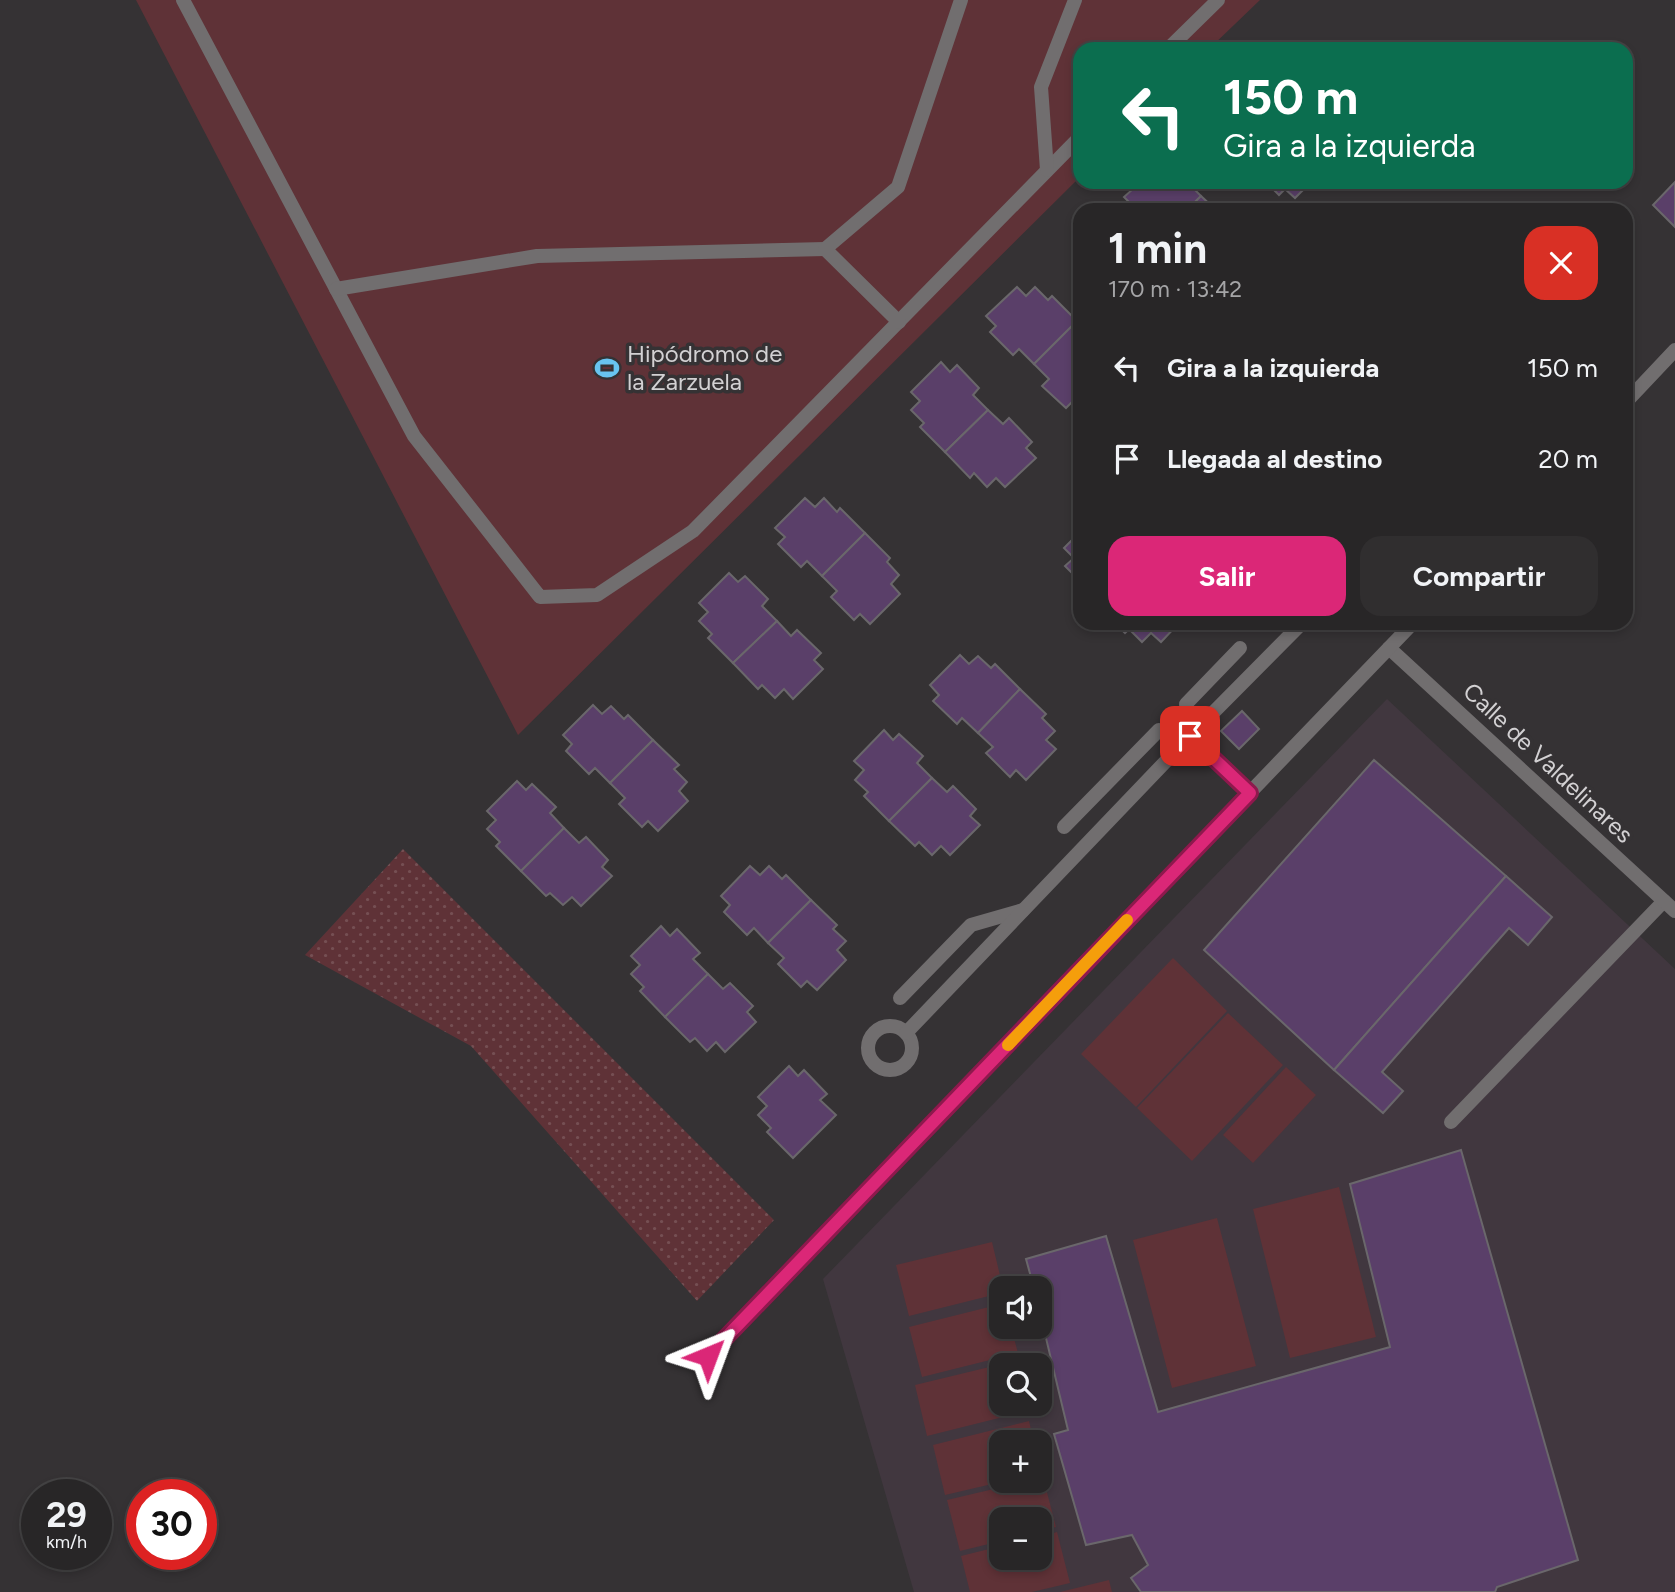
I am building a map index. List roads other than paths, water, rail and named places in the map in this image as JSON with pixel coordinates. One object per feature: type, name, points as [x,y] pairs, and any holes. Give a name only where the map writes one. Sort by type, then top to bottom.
[{"type":"street","points":[[183,0],[414,436],[540,597],[597,596],[693,531],[1073,144]]},
{"type":"street","points":[[336,289],[537,256],[825,249],[898,187],[961,0]]},
{"type":"street","points":[[1047,170],[1041,87],[1076,0]]},
{"type":"street","points":[[1175,42],[1218,0]]},
{"type":"street","points":[[825,249],[899,321]]},
{"type":"street","points":[[1633,395],[1675,350]]},
{"type":"street","points":[[906,1032],[1295,630]]},
{"type":"street","points":[[708,1356],[1406,630]]},
{"type":"street","points":[[1190,736],[1186,704],[1240,648]]},
{"type":"street","name":"Calle de Valdelinares","points":[[1389,648],[1675,911]]},
{"type":"street","points":[[1064,827],[1159,730],[1190,736],[1250,793]]},
{"type":"street","points":[[1451,1122],[1664,901]]},
{"type":"street","points":[[900,998],[971,925],[1024,909]]},
{"type":"place","name":"Hipódromo de la Zarzuela","points":[[607,368]]}]
